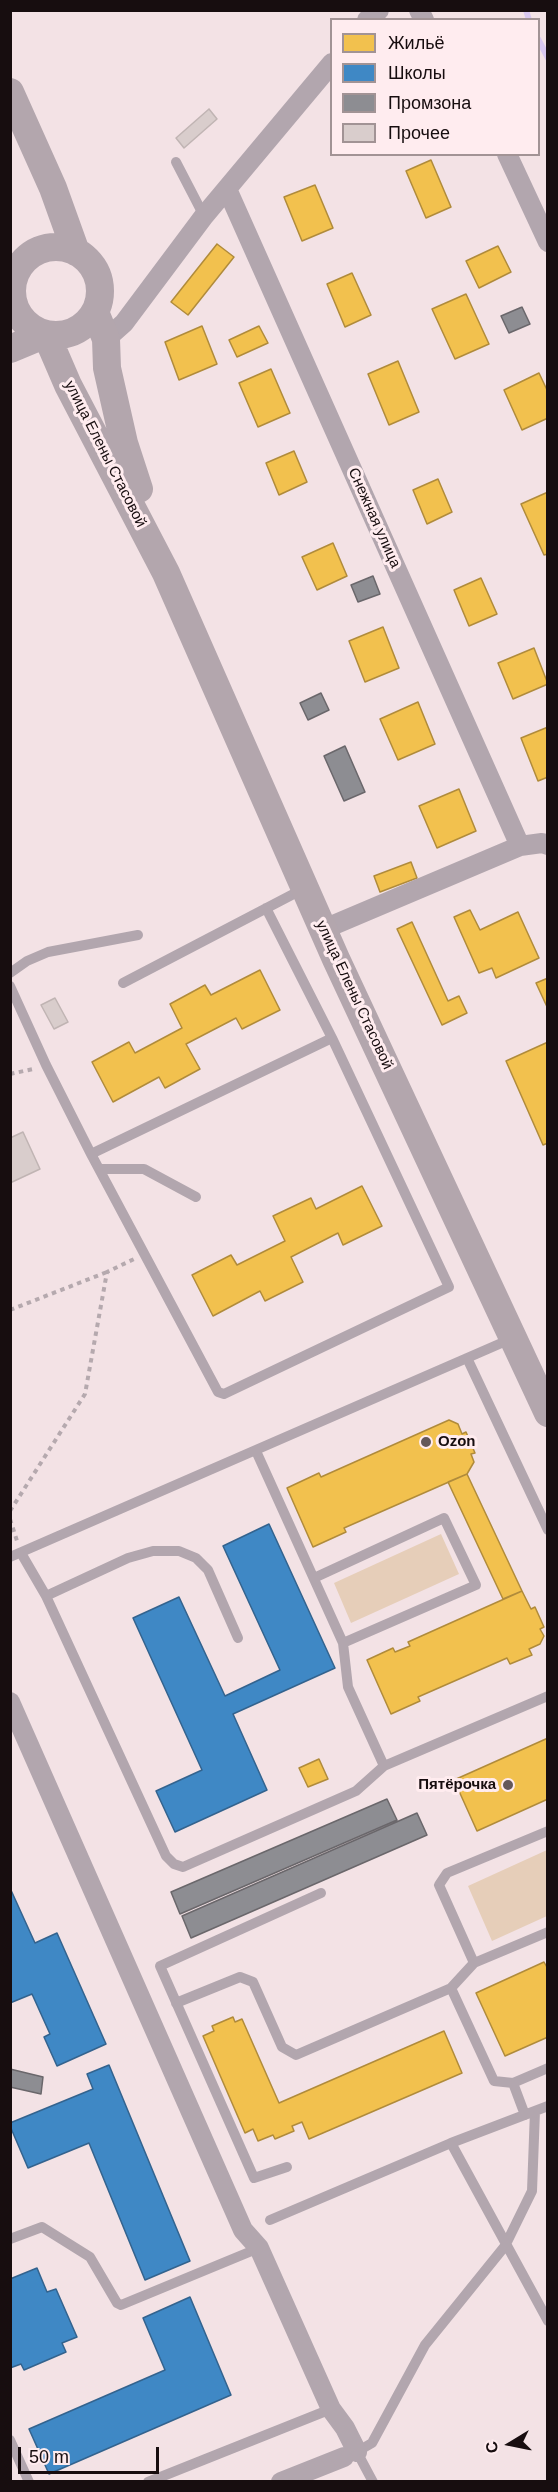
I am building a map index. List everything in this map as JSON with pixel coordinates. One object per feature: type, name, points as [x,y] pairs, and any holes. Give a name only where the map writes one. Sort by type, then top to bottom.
[{"type":"main road","points":[[10,92],[53,188],[76,252]]},
{"type":"main road","points":[[56,248],[76,252],[87,260],[100,285],[99,299],[94,312],[86,324],[74,332],[60,335],[46,334],[33,329],[15,309],[12,296],[13,266],[37,251],[56,248]]},
{"type":"main road","name":"улица Елены Стасовой","points":[[94,312],[106,339],[107,368],[124,443],[166,573]]},
{"type":"main road","points":[[10,349],[46,334]]},
{"type":"main road","name":"улица Елены Стасовой","points":[[46,334],[68,385],[166,573],[324,930],[548,1413]]},
{"type":"street","points":[[106,339],[124,323],[204,216],[330,65]]},
{"type":"street","points":[[508,156],[548,242]]},
{"type":"street","name":"Снежная улица","points":[[227,189],[520,846]]},
{"type":"street","points":[[324,930],[520,846],[542,843],[548,845]]},
{"type":"street","points":[[10,1702],[243,2230],[260,2248],[332,2409],[345,2428],[351,2454],[281,2481]]},
{"type":"lane","points":[[176,162],[204,216]]},
{"type":"lane","points":[[123,983],[305,888]]},
{"type":"lane","points":[[10,986],[46,1065],[92,1154],[218,1392],[224,1394],[449,1287],[332,1038],[266,908]]},
{"type":"lane","points":[[10,973],[27,960],[48,952],[138,935]]},
{"type":"lane","points":[[92,1154],[332,1038]]},
{"type":"lane","points":[[100,1169],[144,1169],[196,1197]]},
{"type":"lane","points":[[513,1338],[16,1555],[46,1596],[166,1856],[174,1864],[183,1867],[356,1791],[384,1767],[548,1696]]},
{"type":"lane","points":[[467,1358],[548,1530]]},
{"type":"lane","points":[[256,1451],[343,1643],[348,1688],[384,1767]]},
{"type":"lane","points":[[314,1578],[444,1518],[476,1585],[343,1643]]},
{"type":"lane","points":[[46,1596],[128,1558],[153,1551],[179,1551],[196,1558],[207,1570],[238,1638]]},
{"type":"lane","points":[[474,1963],[439,1885],[447,1873],[548,1831]]},
{"type":"lane","points":[[287,2167],[254,2178],[160,1966],[321,1893]]},
{"type":"lane","points":[[176,2003],[240,1977],[253,1982],[282,2047],[296,2055],[451,1988],[474,1963],[548,1932]]},
{"type":"lane","points":[[451,1988],[494,2080],[513,2083],[548,2068]]},
{"type":"lane","points":[[373,2481],[351,2454],[372,2443],[425,2345],[505,2246],[532,2192],[530,2113],[513,2083]]},
{"type":"lane","points":[[270,2220],[451,2143],[548,2106]]},
{"type":"lane","points":[[451,2143],[505,2246],[548,2321]]},
{"type":"lane","points":[[10,2239],[42,2227],[90,2257],[117,2303],[121,2305],[260,2248]]},
{"type":"lane","points":[[148,2481],[332,2409]]},
{"type":"lane","points":[[10,2440],[29,2481]]},
{"type":"path","points":[[10,1074],[46,1065]]},
{"type":"path","points":[[10,1310],[146,1254]]},
{"type":"path","points":[[10,1511],[85,1394],[106,1272]]},
{"type":"path","points":[[10,1519],[16,1555]]},
{"type":"shaded area","points":[[441,1534],[459,1574],[351,1623],[334,1583]]},
{"type":"shaded area","points":[[547,1850],[547,1916],[492,1941],[468,1886]]},
{"type":"building: Жильё","points":[[431,160],[451,207],[426,218],[406,171]]},
{"type":"building: Жильё","points":[[315,185],[333,228],[302,241],[284,197]]},
{"type":"building: Жильё","points":[[217,244],[234,257],[188,315],[171,302]]},
{"type":"building: Жильё","points":[[498,246],[511,272],[479,288],[466,261]]},
{"type":"building: Жильё","points":[[352,273],[371,315],[345,327],[327,284]]},
{"type":"building: Жильё","points":[[466,294],[489,344],[455,359],[432,309]]},
{"type":"building: Жильё","points":[[202,326],[217,364],[179,380],[165,342]]},
{"type":"building: Жильё","points":[[259,326],[268,343],[237,357],[229,340]]},
{"type":"building: Жильё","points":[[398,361],[419,412],[389,425],[368,374]]},
{"type":"building: Жильё","points":[[271,369],[290,413],[258,427],[239,383]]},
{"type":"building: Жильё","points":[[539,373],[548,392],[548,418],[522,430],[504,390]]},
{"type":"building: Жильё","points":[[294,451],[307,482],[279,495],[266,463]]},
{"type":"building: Жильё","points":[[438,479],[452,512],[427,524],[413,490]]},
{"type":"building: Жильё","points":[[548,492],[548,554],[544,555],[521,504]]},
{"type":"building: Жильё","points":[[333,543],[347,576],[317,590],[302,557]]},
{"type":"building: Жильё","points":[[481,578],[497,614],[469,626],[454,590]]},
{"type":"building: Жильё","points":[[383,627],[399,668],[365,682],[349,641]]},
{"type":"building: Жильё","points":[[534,648],[548,684],[513,699],[498,663]]},
{"type":"building: Жильё","points":[[418,702],[435,744],[398,760],[380,719]]},
{"type":"building: Жильё","points":[[548,727],[548,777],[538,781],[521,738]]},
{"type":"building: Жильё","points":[[459,789],[476,831],[437,848],[419,806]]},
{"type":"building: Жильё","points":[[411,862],[417,878],[380,892],[374,876]]},
{"type":"building: Жильё","points":[[470,910],[480,930],[518,912],[539,958],[496,978],[492,968],[479,973],[454,917]]},
{"type":"building: Жильё","points":[[412,922],[448,1001],[459,996],[467,1013],[442,1025],[397,929]]},
{"type":"building: Жильё","points":[[260,970],[280,1010],[242,1029],[236,1018],[186,1044],[200,1069],[165,1088],[159,1077],[113,1102],[92,1062],[129,1042],[135,1053],[182,1028],[170,1004],[205,985],[211,995]]},
{"type":"building: Жильё","points":[[548,978],[548,1009],[536,983]]},
{"type":"building: Жильё","points":[[548,1042],[548,1143],[543,1145],[506,1061]]},
{"type":"building: Жильё","points":[[362,1186],[382,1226],[343,1245],[338,1233],[291,1257],[303,1282],[265,1301],[260,1291],[213,1316],[192,1275],[231,1255],[237,1265],[285,1241],[273,1216],[311,1198],[316,1209]]},
{"type":"building: Жильё","points":[[449,1420],[458,1424],[462,1434],[466,1432],[475,1453],[471,1454],[474,1462],[467,1474],[344,1528],[346,1532],[313,1547],[287,1488],[319,1473],[321,1477]]},
{"type":"building: Жильё","points":[[467,1474],[522,1591],[503,1599],[448,1482]]},
{"type":"building: Жильё","points":[[522,1591],[531,1609],[535,1607],[544,1627],[540,1629],[544,1636],[540,1644],[529,1649],[532,1655],[510,1664],[507,1658],[418,1697],[420,1701],[391,1714],[367,1660],[393,1648],[395,1652],[410,1646],[408,1642]]},
{"type":"building: Жильё","points":[[548,1738],[548,1799],[477,1831],[454,1780]]},
{"type":"building: Жильё","points":[[319,1759],[328,1779],[308,1787],[299,1768]]},
{"type":"building: Жильё","points":[[544,1962],[548,1969],[548,2037],[505,2056],[476,1993]]},
{"type":"building: Жильё","points":[[233,2017],[235,2022],[242,2019],[279,2103],[444,2031],[462,2073],[309,2139],[302,2122],[292,2126],[294,2131],[275,2139],[273,2135],[258,2141],[253,2129],[245,2133],[203,2036],[214,2031],[212,2026]]},
{"type":"building: Школы","points":[[269,1524],[335,1668],[233,1714],[267,1790],[175,1832],[156,1791],[202,1770],[133,1618],[179,1597],[225,1696],[280,1670],[223,1546]]},
{"type":"building: Школы","points":[[10,1888],[35,1943],[57,1933],[106,2044],[57,2066],[44,2037],[50,2034],[32,1994],[10,2003]]},
{"type":"building: Школы","points":[[109,2065],[190,2261],[145,2280],[89,2143],[28,2168],[10,2126],[10,2123],[93,2089],[87,2074]]},
{"type":"building: Школы","points":[[37,2268],[47,2292],[56,2289],[77,2337],[62,2343],[66,2352],[24,2370],[21,2364],[10,2368],[10,2279]]},
{"type":"building: Школы","points":[[190,2297],[231,2395],[49,2474],[29,2429],[165,2370],[143,2318]]},
{"type":"building: Промзона","points":[[522,307],[530,324],[509,333],[501,316]]},
{"type":"building: Промзона","points":[[373,576],[380,594],[358,602],[351,585]]},
{"type":"building: Промзона","points":[[321,693],[329,710],[308,720],[300,703]]},
{"type":"building: Промзона","points":[[345,746],[365,792],[344,801],[324,756]]},
{"type":"building: Промзона","points":[[387,1799],[397,1820],[180,1914],[171,1892]]},
{"type":"building: Промзона","points":[[417,1813],[427,1835],[191,1938],[182,1916]]},
{"type":"building: Промзона","points":[[10,2069],[43,2077],[41,2094],[10,2087]]},
{"type":"building: Прочее","points":[[209,109],[217,119],[184,148],[176,138]]},
{"type":"building: Прочее","points":[[55,998],[68,1022],[54,1029],[41,1005]]},
{"type":"building: Прочее","points":[[23,1132],[40,1169],[10,1183],[10,1138]]},
{"type":"waterway","points":[[526,10],[528,18]]},
{"type":"waterway","points":[[540,43],[548,58]]},
{"type":"place","name":"Ozon","points":[[426,1442]]},
{"type":"place","name":"Пятёрочка","points":[[508,1785]]}]
